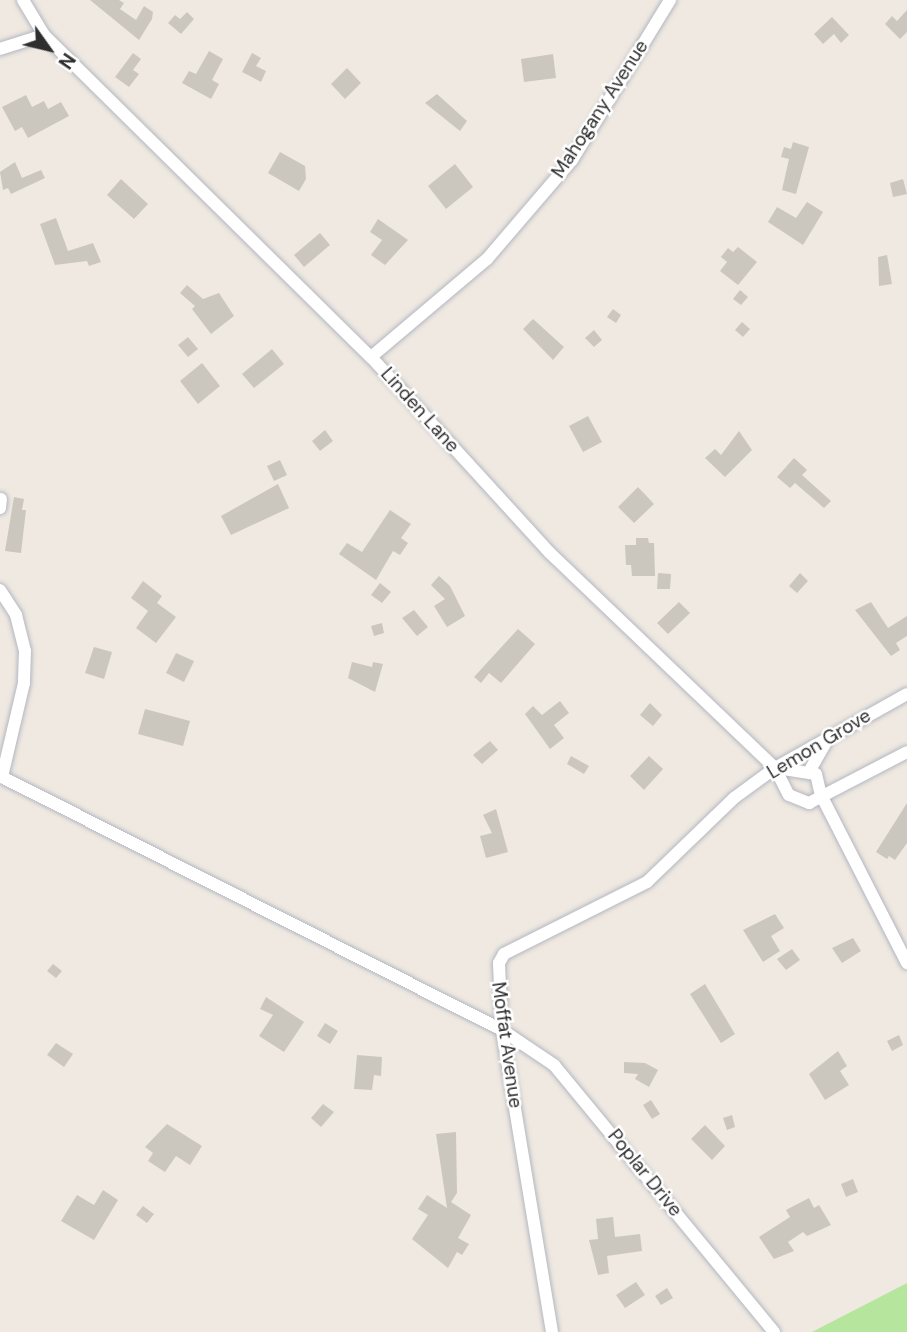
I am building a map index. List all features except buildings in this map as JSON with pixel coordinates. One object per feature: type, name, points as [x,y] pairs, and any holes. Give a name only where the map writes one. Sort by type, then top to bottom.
[{"type":"street","name":"Linden Lane","points":[[23,0],[44,35],[371,357],[550,553],[775,768],[782,787],[796,800],[809,803],[821,795]]},
{"type":"street","name":"Mahogany Avenue","points":[[371,357],[487,259],[572,160],[670,0]]},
{"type":"street","points":[[0,49],[44,35]]},
{"type":"street","points":[[0,590],[16,615],[25,651],[24,683],[1,776]]},
{"type":"street","name":"Lemon Grove","points":[[734,798],[775,768],[831,734],[907,694]]},
{"type":"street","points":[[810,770],[831,734]]},
{"type":"street","points":[[821,795],[907,752]]},
{"type":"street","points":[[775,768],[810,770],[818,778],[821,795],[907,963]]},
{"type":"street","name":"Poplar Drive","points":[[1,776],[502,1030],[569,1079],[774,1332]]},
{"type":"street","name":"Moffat Avenue","points":[[552,1332],[502,1030],[496,973],[504,954],[647,882],[734,798]]},
{"type":"green space","points":[[907,1283],[907,1332],[812,1332]]}]
